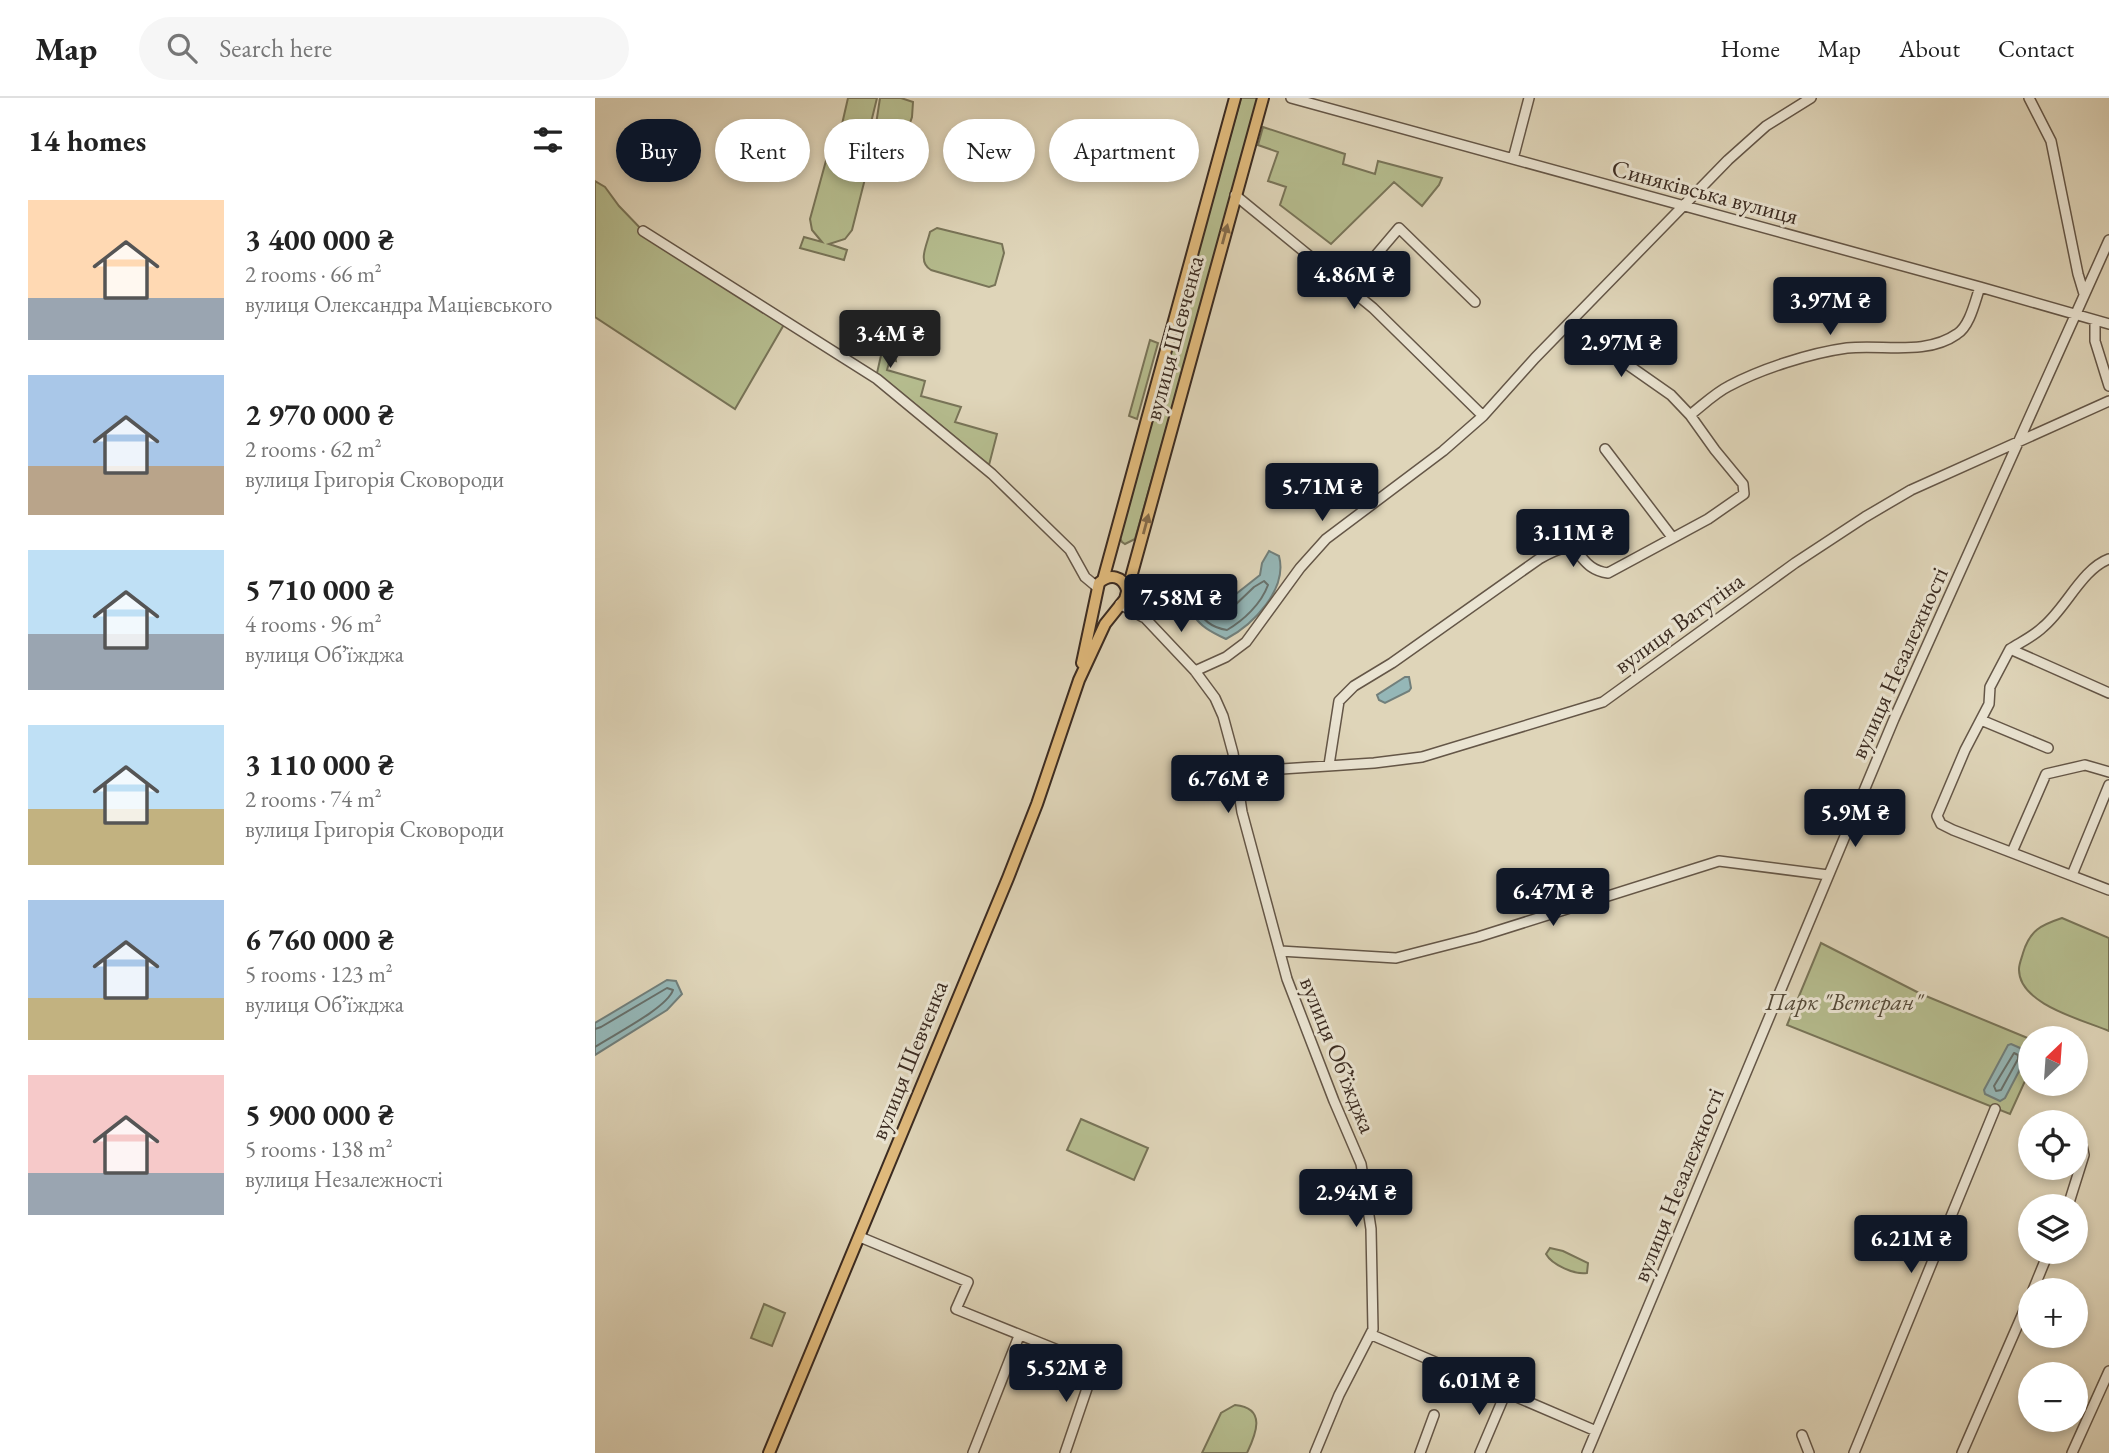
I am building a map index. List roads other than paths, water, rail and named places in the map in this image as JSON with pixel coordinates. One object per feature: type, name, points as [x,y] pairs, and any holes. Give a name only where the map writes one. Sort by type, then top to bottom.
[{"type":"main road","name":"вулиця Шевченка","points":[[769,1453],[1037,804],[1079,680],[1100,586],[1235,98]]},
{"type":"main road","name":"вулиця Шевченка","points":[[1079,680],[1105,624],[1123,598],[1263,98]]},
{"type":"main road","points":[[1110,577],[1118,578],[1124,583],[1123,598],[1107,606],[1100,586],[1110,577]]},
{"type":"street","name":"Синяківська вулиця","points":[[1291,98],[2109,324]]},
{"type":"street","points":[[1513,159],[1529,98]]},
{"type":"street","points":[[1195,671],[1226,657],[1246,642],[1300,568],[1326,539],[1443,451],[1483,416],[1728,160],[1766,126],[1811,98]]},
{"type":"street","points":[[2029,98],[2051,141],[2084,294]]},
{"type":"street","points":[[1235,195],[1373,308],[1483,416]]},
{"type":"street","points":[[1348,288],[1399,228],[1475,302]]},
{"type":"street","points":[[643,232],[877,379],[992,474],[1070,550],[1083,573],[1093,575],[1100,586]]},
{"type":"street","name":"вулиця Незалежності","points":[[1587,1453],[1894,719],[2109,240]]},
{"type":"street","points":[[1690,415],[1728,386],[1770,368],[1847,348],[1938,344],[1960,333],[1980,287]]},
{"type":"street","points":[[1329,765],[1339,701],[1354,686],[1392,663],[1520,572],[1554,550],[1569,547],[1578,552],[1591,568],[1608,573],[1745,494],[1745,489],[1690,415],[1671,395],[1621,360],[1573,319]]},
{"type":"street","points":[[2095,320],[2095,341],[2109,386]]},
{"type":"street","name":"вулиця Ватутіна","points":[[1235,772],[1374,763],[1422,757],[1603,702],[1799,560],[1865,517],[1911,490],[2109,401]]},
{"type":"street","points":[[1605,449],[1672,537]]},
{"type":"street","points":[[2109,559],[2090,570],[2068,601],[2043,628],[2010,649],[1990,687],[1989,704],[1965,750],[1937,816],[1941,824],[2109,890]]},
{"type":"street","name":"вулиця Обʼїжджа","points":[[1123,598],[1195,671],[1215,698],[1223,716],[1243,812],[1287,979],[1361,1164],[1372,1252],[1371,1335],[1339,1395],[1315,1453]]},
{"type":"street","points":[[2010,649],[2109,693]]},
{"type":"street","points":[[1981,720],[2048,748]]},
{"type":"street","points":[[2012,852],[2046,774],[2085,765],[2109,772]]},
{"type":"street","points":[[2072,875],[2109,785]]},
{"type":"street","points":[[1280,951],[1396,958],[1478,937],[1719,861],[1828,875]]},
{"type":"street","points":[[1854,1453],[1995,1109]]},
{"type":"street","points":[[860,1237],[968,1282],[956,1310],[1095,1365],[1065,1453]]},
{"type":"street","points":[[1962,1453],[2018,1325]]},
{"type":"street","points":[[1371,1335],[1596,1431]]},
{"type":"street","points":[[973,1453],[1019,1336]]},
{"type":"street","points":[[2072,1453],[2109,1371]]},
{"type":"street","points":[[1480,1453],[1506,1392]]},
{"type":"street","points":[[1420,1453],[1434,1415]]},
{"type":"street","points":[[1802,1435],[1809,1453]]},
{"type":"water","points":[[1269,551],[1279,556],[1278,581],[1266,605],[1257,615],[1226,639],[1200,623],[1192,610],[1187,579],[1194,582],[1208,597],[1228,603],[1260,575],[1262,563]]},
{"type":"water","points":[[1409,677],[1409,691],[1385,703],[1379,700],[1377,695]]},
{"type":"water","points":[[667,980],[676,981],[682,994],[667,1010],[595,1055],[595,1023]]},
{"type":"water","points":[[2008,1045],[2018,1047],[2018,1073],[2005,1098],[2000,1101],[1985,1094],[1984,1090]]},
{"type":"park label","name":"Парк \"Ветеран\"","points":[[1844,1002]]}]
